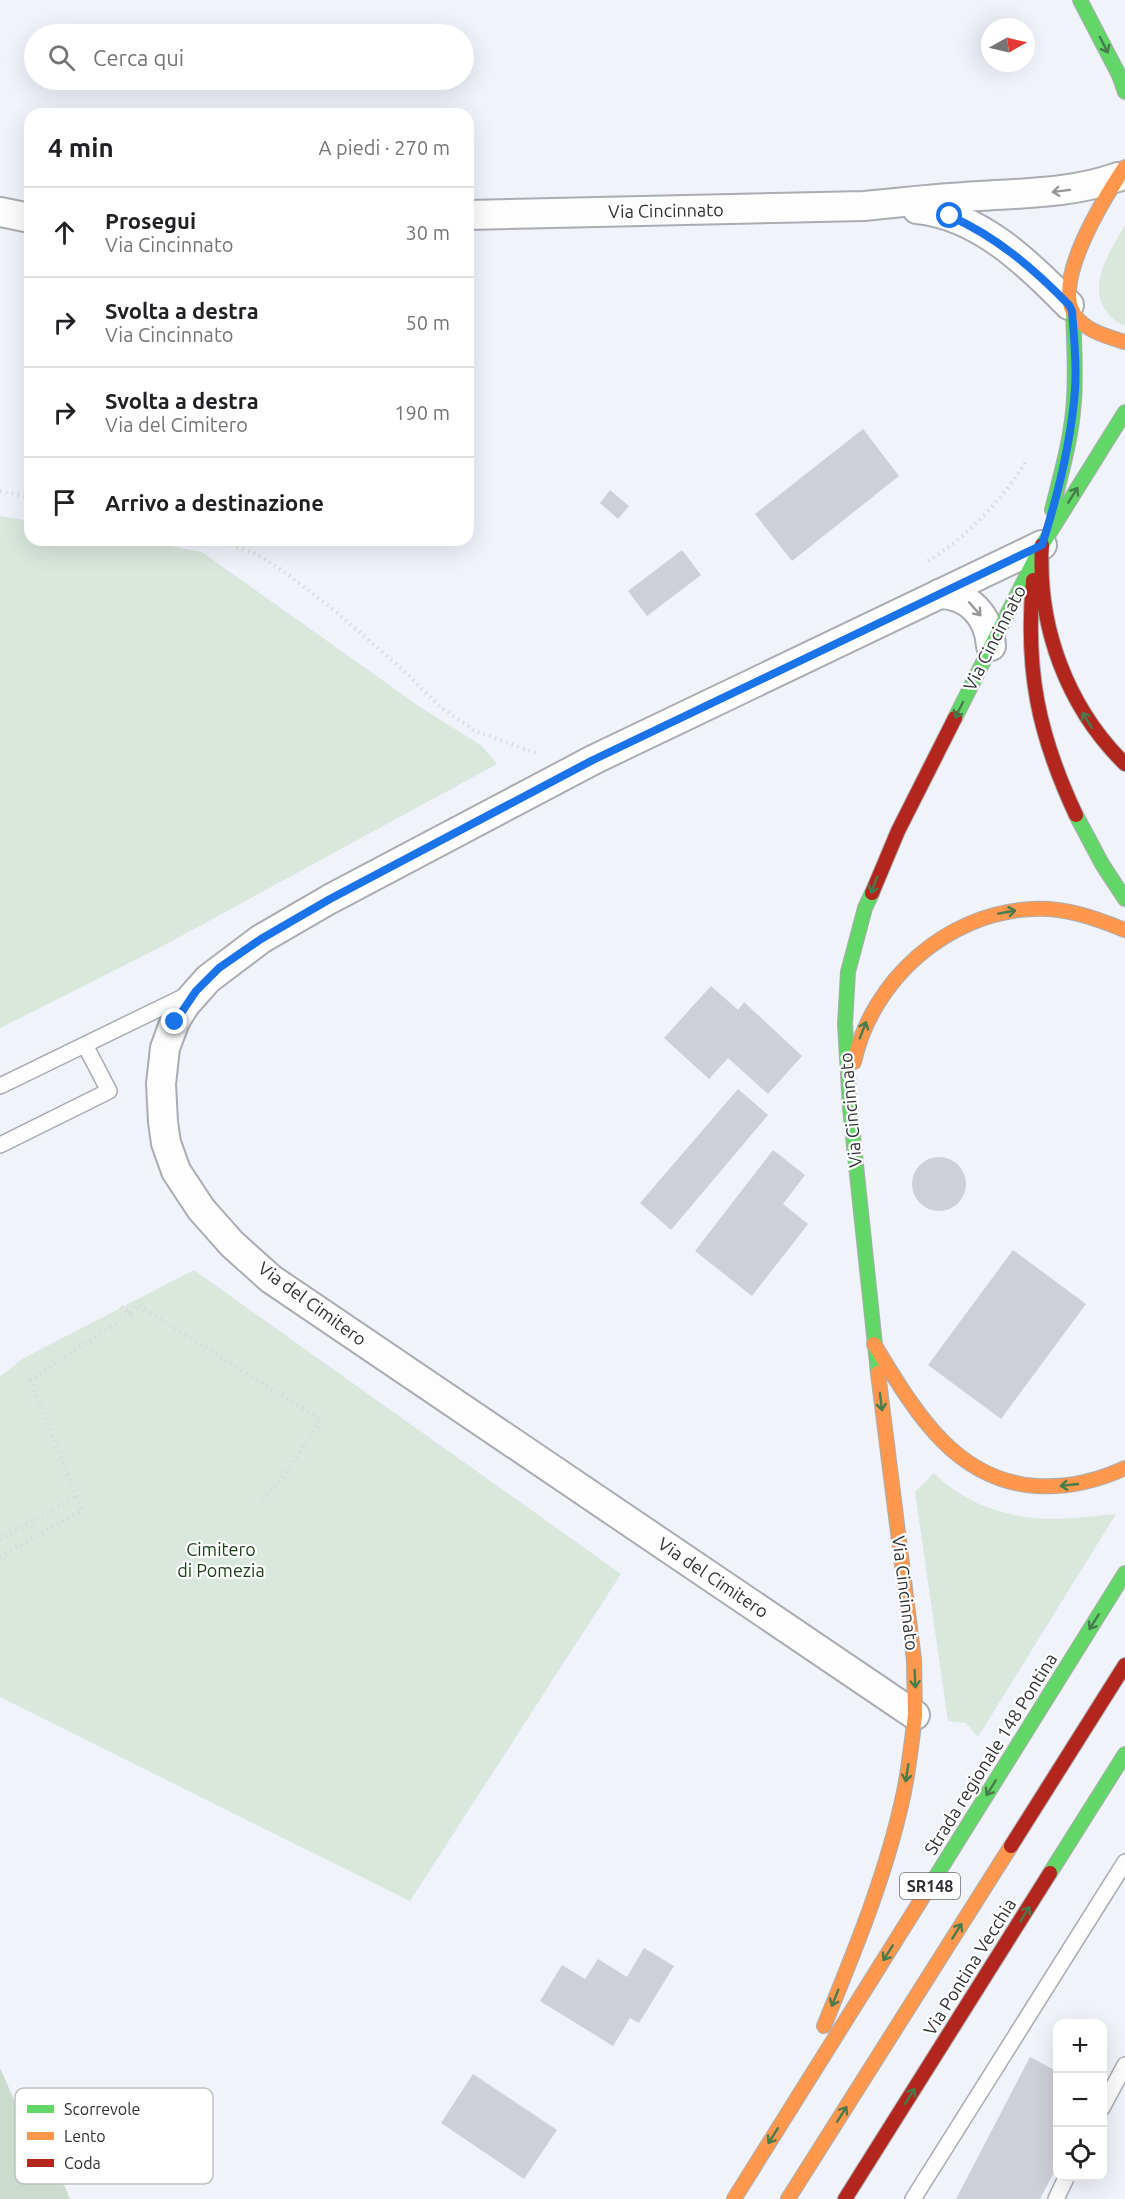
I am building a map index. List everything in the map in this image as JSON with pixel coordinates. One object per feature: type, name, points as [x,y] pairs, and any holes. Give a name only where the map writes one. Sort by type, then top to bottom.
[{"type":"main road","points":[[1080,0],[1119,75],[1125,92]]},
{"type":"main road","points":[[1121,172],[1074,264],[1068,282],[1071,308],[1082,323],[1094,332],[1125,342]]},
{"type":"main road","name":"Via Cincinnato","points":[[1042,545],[1060,481],[1073,408],[1076,365],[1071,308]]},
{"type":"main road","name":"Via Cincinnato","points":[[788,2112],[838,1992],[871,1903],[904,1792],[915,1715],[914,1660],[874,1344],[850,1108],[845,1015],[848,972],[865,908],[886,856],[1042,545],[1125,412]]},
{"type":"main road","points":[[1042,545],[1044,610],[1063,669],[1075,700],[1089,723],[1105,745],[1125,764]]},
{"type":"main road","points":[[1042,545],[1033,580],[1028,619],[1030,657],[1039,710],[1050,754],[1066,793],[1101,864],[1125,899]]},
{"type":"main road","points":[[850,1108],[855,1059],[860,1037],[869,1015],[880,997],[911,960],[941,937],[981,917],[1032,908],[1077,912],[1125,930]]},
{"type":"main road","points":[[874,1344],[909,1402],[935,1436],[970,1465],[989,1475],[1009,1484],[1039,1487],[1084,1483],[1125,1468]]},
{"type":"main road","name":"Strada regionale 148 Pontina","points":[[734,2199],[1125,1573]]},
{"type":"main road","name":"SR148","points":[[788,2199],[1125,1665]]},
{"type":"main road","points":[[1070,1752],[1125,1686]]},
{"type":"main road","name":"Via Pontina Vecchia","points":[[845,2199],[1125,1754]]},
{"type":"street","name":"Via Cincinnato","points":[[474,215],[864,206],[1060,191],[1093,186],[1121,172]]},
{"type":"street","name":"Via Cincinnato","points":[[864,206],[928,210],[968,224],[1019,258],[1071,308]]},
{"type":"street","points":[[0,212],[24,217]]},
{"type":"street","name":"Via del Cimitero","points":[[915,1715],[272,1279],[232,1244],[186,1189],[170,1155],[163,1122],[161,1084],[168,1037],[175,1022],[196,991],[219,968],[261,939],[330,899],[593,760],[1042,545]]},
{"type":"street","points":[[939,594],[955,595],[974,606],[986,624],[991,646]]},
{"type":"lane","points":[[0,1086],[196,991]]},
{"type":"lane","points":[[0,1145],[109,1091],[85,1045]]},
{"type":"lane","points":[[913,2199],[1125,1862]]},
{"type":"lane","points":[[1107,2099],[1125,2065]]},
{"type":"lane","points":[[1056,2199],[1065,2181]]},
{"type":"path","points":[[926,562],[959,537],[999,498],[1015,478],[1030,451]]},
{"type":"path","points":[[0,491],[24,497]]},
{"type":"path","points":[[235,546],[258,555],[335,610],[403,670],[440,707],[475,731],[513,747],[542,754]]},
{"type":"path","points":[[0,1557],[82,1509],[30,1380],[131,1313],[138,1305],[321,1420],[283,1477],[261,1503]]},
{"type":"path","points":[[121,1307],[131,1313]]},
{"type":"path","points":[[0,1539],[76,1497]]},
{"type":"green space","points":[[1125,225],[1125,326],[1110,316],[1103,305],[1099,294],[1099,282],[1107,258]]},
{"type":"green space","points":[[0,516],[24,520],[24,546],[170,546],[202,552],[420,707],[482,746],[497,764],[161,947],[0,1028]]},
{"type":"green space","name":"Cimitero di Pomezia","points":[[194,1270],[621,1574],[410,1901],[0,1697],[0,1377],[22,1359]]},
{"type":"green space","points":[[934,1473],[949,1486],[973,1501],[1014,1515],[1063,1519],[1116,1514],[978,1737],[966,1723],[948,1721],[915,1492]]},
{"type":"green space","points":[[0,2068],[15,2102],[15,2184],[64,2184],[70,2199],[0,2199]]},
{"type":"building","points":[[863,429],[899,476],[792,561],[755,514]]},
{"type":"building","points":[[610,490],[629,506],[618,519],[600,503]]},
{"type":"building","points":[[682,550],[701,575],[647,616],[628,591]]},
{"type":"building","points":[[711,986],[738,1010],[744,1002],[802,1056],[768,1094],[728,1058],[709,1079],[664,1038]]},
{"type":"building","points":[[738,1089],[768,1115],[671,1230],[640,1203]]},
{"type":"building","points":[[773,1150],[805,1175],[783,1204],[808,1224],[752,1296],[695,1251]]},
{"type":"building","points":[[934,1157],[944,1157],[958,1165],[964,1174],[966,1184],[964,1194],[958,1203],[944,1211],[934,1211],[917,1199],[912,1189],[912,1179],[924,1162]]},
{"type":"building","points":[[1013,1250],[1086,1304],[1001,1419],[928,1365]]},
{"type":"building","points":[[644,1948],[674,1966],[639,2023],[630,2018],[613,2046],[540,2001],[562,1965],[585,1979],[598,1959],[627,1977]]},
{"type":"building","points":[[1030,2057],[1053,2069],[1053,2174],[1040,2199],[956,2199]]},
{"type":"building","points":[[473,2074],[557,2130],[524,2179],[441,2123]]},
{"type":"traffic: fast","points":[[1080,0],[1119,75],[1125,92]]},
{"type":"traffic: fast","points":[[1052,510],[1066,455],[1073,414],[1075,378],[1073,311]]},
{"type":"traffic: fast","points":[[955,718],[1042,545],[1125,412]]},
{"type":"traffic: fast","points":[[1076,815],[1102,864],[1125,899]]},
{"type":"traffic: fast","points":[[872,893],[865,908],[848,972],[845,1024],[850,1108],[878,1373]]},
{"type":"traffic: fast","points":[[933,1881],[1125,1573]]},
{"type":"traffic: fast","points":[[1050,1873],[1125,1754]]},
{"type":"traffic: slow","points":[[1125,167],[1084,239],[1070,280],[1069,299],[1074,314],[1084,325],[1096,332],[1125,342]]},
{"type":"traffic: slow","points":[[854,1062],[863,1032],[877,1004],[896,979],[918,956],[943,938],[971,923],[1001,913],[1044,909],[1080,914],[1125,930]]},
{"type":"traffic: slow","points":[[874,1344],[904,1392],[938,1437],[981,1470],[1007,1481],[1036,1486],[1059,1486],[1082,1483],[1125,1468]]},
{"type":"traffic: slow","points":[[878,1373],[914,1660],[915,1715]]},
{"type":"traffic: slow","points":[[824,2026],[889,1852],[904,1792],[915,1715]]},
{"type":"traffic: slow","points":[[788,2199],[1011,1846]]},
{"type":"traffic: slow","points":[[734,2199],[933,1881]]},
{"type":"traffic: jam","points":[[1042,545],[1045,605],[1060,664],[1087,717],[1125,764]]},
{"type":"traffic: jam","points":[[1033,580],[1031,643],[1037,701],[1052,757],[1076,815]]},
{"type":"traffic: jam","points":[[872,893],[898,831],[955,718]]},
{"type":"traffic: jam","points":[[1011,1846],[1125,1665]]},
{"type":"traffic: jam","points":[[845,2199],[1050,1873]]},
{"type":"route","points":[[175,1022],[196,991],[219,968],[261,939],[330,899],[593,760],[1042,545],[1060,481],[1073,408],[1076,365],[1072,311],[1069,305],[1041,277],[1019,258],[992,238],[950,216]]}]
